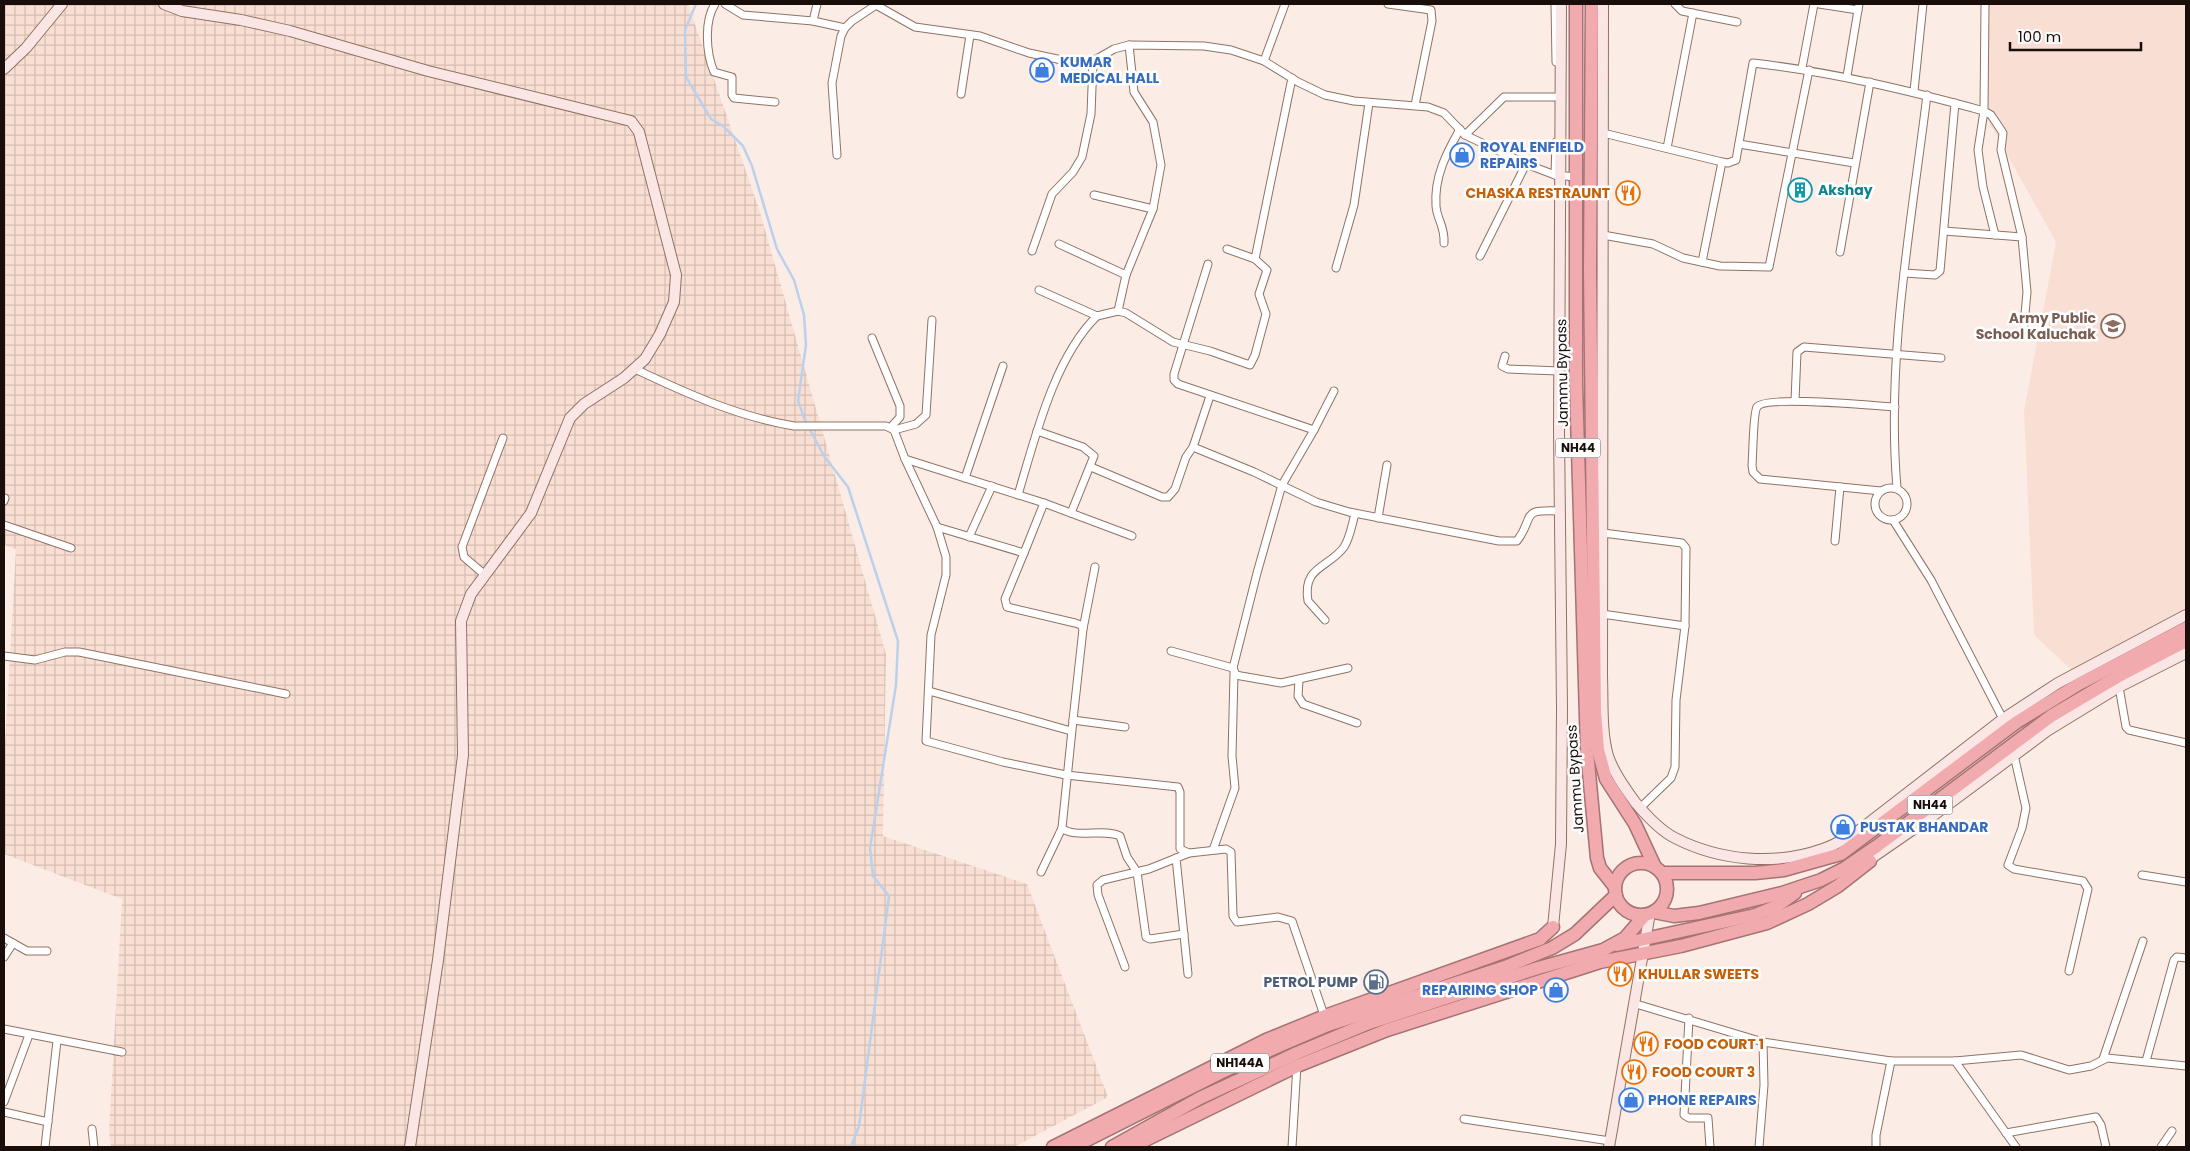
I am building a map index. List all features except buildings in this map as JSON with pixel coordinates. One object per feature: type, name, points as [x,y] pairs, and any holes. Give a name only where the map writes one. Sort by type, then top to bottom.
[{"type":"highway","name":"Jammu Bypass","points":[[1576,4],[1576,383],[1587,751],[1597,858],[1600,868],[1615,891]]},
{"type":"highway","name":"Jammu Bypass","points":[[1592,4],[1590,269],[1597,740],[1606,779],[1635,824],[1659,870]]},
{"type":"highway","name":"NH44","points":[[2186,628],[2078,684],[2018,722],[1841,854],[1784,870],[1755,873],[1659,870],[1638,863],[1630,865],[1617,878],[1615,891],[1622,907],[1628,912],[1684,915],[1803,887],[1845,868],[2050,716],[2118,676],[2186,642]]},
{"type":"highway","points":[[1131,1147],[1297,1066],[1321,1049],[1378,1033],[1451,1008],[1600,962],[1644,954],[1766,923],[1816,900],[1838,886],[1870,861]]},
{"type":"highway","name":"NH44","points":[[1650,913],[1665,898],[1667,890],[1659,870]]},
{"type":"highway","points":[[1615,945],[1755,915],[1777,906],[1803,887]]},
{"type":"highway","name":"NH144A","points":[[1430,997],[1557,945],[1575,934],[1615,891]]},
{"type":"highway","name":"NH144A","points":[[1112,1147],[1200,1098],[1297,1052],[1321,1049],[1368,1018],[1430,997],[1615,945],[1625,938],[1650,913]]},
{"type":"highway","points":[[1052,1147],[1211,1066],[1410,986],[1540,939],[1554,927]]},
{"type":"highway","points":[[1410,986],[1451,1008]]},
{"type":"highway","name":"NH144A","points":[[1073,1147],[1326,1020],[1368,1018]]},
{"type":"street","points":[[4,69],[26,48],[62,4]]},
{"type":"street","points":[[164,4],[182,11],[241,20],[290,31],[428,71],[625,118],[634,123],[639,132],[674,262],[676,281],[674,302],[660,334],[646,358],[635,369],[576,411],[560,441],[536,504],[471,594],[464,608],[461,621],[463,755],[440,950],[410,1147]]},
{"type":"street","points":[[714,4],[710,12],[708,39],[714,72],[732,77],[732,95],[734,98],[775,102]]},
{"type":"street","points":[[726,4],[736,7],[749,16],[813,21],[845,28]]},
{"type":"street","points":[[813,21],[817,4]]},
{"type":"street","points":[[836,154],[832,83],[845,28],[877,4],[915,27],[970,35],[1029,53],[1076,63],[1093,61],[1114,49],[1129,45],[1204,46],[1232,50],[1264,61],[1325,95],[1369,102],[1415,105],[1444,113],[1462,132],[1526,164],[1558,175],[1576,177]]},
{"type":"street","points":[[1264,61],[1285,4]]},
{"type":"street","points":[[1388,4],[1432,7],[1432,21],[1415,105]]},
{"type":"street","points":[[1554,4],[1558,175],[1561,844],[1554,927]]},
{"type":"street","points":[[1558,175],[1562,4]]},
{"type":"street","points":[[1603,4],[1602,614],[1604,740],[1609,758],[1624,787],[1640,808],[1674,838],[1725,856],[1746,860],[1770,859],[1812,852],[1857,832],[2003,720],[2058,683],[2186,615]]},
{"type":"street","points":[[1675,4],[1677,9],[1737,22]]},
{"type":"street","points":[[1603,235],[1652,244],[1683,258],[1720,266],[1769,267],[1791,153],[1814,4]]},
{"type":"street","points":[[1819,4],[1859,7],[1847,76]]},
{"type":"street","points":[[1914,91],[1923,4]]},
{"type":"street","points":[[1985,4],[1984,111],[1978,150],[1982,187],[1995,235]]},
{"type":"street","points":[[1668,148],[1693,13]]},
{"type":"street","points":[[960,94],[970,35]]},
{"type":"street","points":[[1118,311],[1126,275],[1153,209],[1161,165],[1153,122],[1134,92],[1129,45]]},
{"type":"street","points":[[1032,251],[1052,194],[1073,172],[1082,158],[1091,114],[1093,61]]},
{"type":"street","points":[[1603,133],[1722,162],[1728,163],[1736,160],[1753,63],[1847,76],[1914,91],[1984,111],[1991,115],[2003,133],[2001,150],[2022,237],[2027,280],[2024,325]]},
{"type":"street","points":[[1255,259],[1292,78]]},
{"type":"street","points":[[1840,252],[1854,163],[1870,82]]},
{"type":"street","points":[[1897,488],[1895,407],[1897,353],[1904,273],[1927,95]]},
{"type":"street","points":[[1444,243],[1444,230],[1437,209],[1437,183],[1442,164],[1462,132],[1504,97],[1557,97]]},
{"type":"street","points":[[1336,268],[1354,204],[1369,102]]},
{"type":"street","points":[[1904,273],[1938,274],[1944,231],[1955,103]]},
{"type":"street","points":[[1739,144],[1854,163]]},
{"type":"street","points":[[1702,262],[1722,162]]},
{"type":"street","points":[[1480,256],[1526,164]]},
{"type":"street","points":[[1094,194],[1153,209]]},
{"type":"street","points":[[1944,231],[2022,237]]},
{"type":"street","points":[[1059,244],[1126,275]]},
{"type":"street","points":[[1018,495],[1037,431],[1065,361],[1089,323],[1097,316],[1118,311],[1126,313],[1164,338],[1210,351],[1247,366],[1253,362],[1266,314],[1259,294],[1267,270],[1262,263],[1255,259],[1227,249]]},
{"type":"street","points":[[1208,264],[1174,380],[1183,387],[1314,430]]},
{"type":"street","points":[[1039,290],[1097,316]]},
{"type":"street","points":[[635,369],[720,408],[780,424],[893,429],[916,424],[926,415],[932,320]]},
{"type":"street","points":[[872,338],[900,406],[900,417],[893,429],[904,460],[937,527],[946,566],[931,635],[926,741],[1003,762],[1066,775],[1178,787],[1180,792],[1179,845],[1184,852],[1189,853]]},
{"type":"street","points":[[1795,401],[1797,352],[1804,347],[1941,358]]},
{"type":"street","points":[[1505,356],[1502,366],[1508,369],[1559,371]]},
{"type":"street","points":[[965,478],[1003,366]]},
{"type":"street","points":[[1213,850],[1235,788],[1232,756],[1234,670],[1257,573],[1282,485],[1334,391]]},
{"type":"street","points":[[1091,467],[1162,497],[1168,497],[1175,489],[1186,457],[1193,448],[1210,396]]},
{"type":"street","points":[[1881,491],[1760,479],[1753,472],[1757,407],[1766,402],[1795,401],[1895,407]]},
{"type":"street","points":[[1037,431],[1090,452],[1094,458],[1072,513]]},
{"type":"street","points":[[485,575],[464,557],[462,547],[503,438]]},
{"type":"street","points":[[1193,448],[1282,485],[1316,502],[1355,514],[1508,542],[1517,541],[1526,519],[1531,513],[1541,510],[1560,511]]},
{"type":"street","points":[[904,460],[1044,502],[1132,536]]},
{"type":"street","points":[[1378,518],[1387,465]]},
{"type":"street","points":[[969,537],[992,486]]},
{"type":"street","points":[[1835,542],[1840,487]]},
{"type":"street","points":[[1886,488],[1897,488],[1905,495],[1907,506],[1903,515],[1893,520],[1883,518],[1876,510],[1875,499],[1881,491],[1886,488]]},
{"type":"street","points":[[1044,502],[1005,599],[1007,607],[1075,623],[1081,625],[1083,629]]},
{"type":"street","points":[[1325,620],[1308,601],[1308,588],[1315,569],[1344,546],[1355,514]]},
{"type":"street","points":[[1893,520],[1931,580],[2003,720]]},
{"type":"street","points":[[4,525],[71,548]]},
{"type":"street","points":[[937,527],[1024,553]]},
{"type":"street","points":[[1603,533],[1684,545],[1685,626],[1676,700],[1674,774],[1640,808]]},
{"type":"street","points":[[1041,872],[1062,828],[1066,775],[1083,629],[1095,567]]},
{"type":"street","points":[[1602,614],[1685,626]]},
{"type":"street","points":[[1171,651],[1234,670],[1240,676],[1273,682],[1299,680],[1348,668]]},
{"type":"street","points":[[4,656],[35,660],[65,652],[79,652],[286,694]]},
{"type":"street","points":[[1845,868],[1870,861],[2047,731],[2119,687],[2186,653]]},
{"type":"street","points":[[1299,680],[1298,696],[1303,704],[1357,723]]},
{"type":"street","points":[[2119,687],[2126,727],[2129,730],[2186,743]]},
{"type":"street","points":[[929,691],[1071,731]]},
{"type":"street","points":[[1073,720],[1125,727]]},
{"type":"street","points":[[2014,755],[2026,808],[2022,828],[2008,858],[2008,865],[2014,869],[2083,881],[2087,884],[2088,889],[2069,972]]},
{"type":"street","points":[[1062,828],[1069,832],[1113,833],[1120,836],[1127,856],[1137,872],[1146,937],[1150,939],[1184,934]]},
{"type":"street","points":[[1841,854],[1857,832]]},
{"type":"street","points":[[1125,967],[1098,895],[1097,885],[1103,880],[1137,872],[1189,853],[1226,849],[1231,852],[1234,920],[1242,922],[1284,917],[1292,921],[1326,1020]]},
{"type":"street","points":[[1176,858],[1188,974]]},
{"type":"street","points":[[2142,874],[2186,882]]},
{"type":"street","points":[[1464,1119],[1610,1144],[1636,1004],[1650,913]]},
{"type":"street","points":[[4,938],[32,952],[47,952]]},
{"type":"street","points":[[1636,1004],[1689,1018],[1730,1034],[1763,1042],[1891,1061],[1955,1061],[2021,1055],[2069,1070],[2091,1066],[2103,1058],[2143,941]]},
{"type":"street","points":[[4,957],[13,943]]},
{"type":"street","points":[[2146,1061],[2174,960],[2177,957],[2186,958]]},
{"type":"street","points":[[1689,1018],[1684,1115],[1688,1118],[1708,1118],[1710,1147]]},
{"type":"street","points":[[4,1029],[57,1041],[122,1052]]},
{"type":"street","points":[[4,1102],[29,1035]]},
{"type":"street","points":[[45,1147],[57,1041]]},
{"type":"street","points":[[1759,1147],[1764,1085],[1763,1042]]},
{"type":"street","points":[[1292,1147],[1297,1052]]},
{"type":"street","points":[[2103,1058],[2186,1066]]},
{"type":"street","points":[[1876,1147],[1876,1135],[1891,1061]]},
{"type":"street","points":[[1955,1061],[2016,1147]]},
{"type":"street","points":[[4,1080],[12,1080]]},
{"type":"street","points":[[4,1112],[48,1122]]},
{"type":"street","points":[[2006,1133],[2096,1117],[2101,1125],[2106,1147]]},
{"type":"street","points":[[92,1129],[94,1147]]},
{"type":"street","points":[[2161,1147],[2172,1131]]},
{"type":"shaded area","points":[[4,4],[688,4],[759,209],[886,654],[883,836],[1027,884],[1108,1097],[1014,1147],[111,1147],[109,1132],[122,899],[4,854],[4,761],[16,549],[4,545]]},
{"type":"shaded area","name":"Army Public School Kaluchak","points":[[1989,4],[2186,4],[2186,621],[2079,677],[2034,635],[2024,411],[2056,242],[1986,117]]},
{"type":"waterway","points":[[696,4],[685,30],[686,77],[711,119],[723,126],[743,146],[752,166],[777,249],[794,280],[804,315],[806,345],[798,401],[805,420],[824,456],[848,487],[898,641],[896,685],[870,848],[873,876],[889,896],[859,1126],[851,1147]]},
{"type":"place","name":"KUMAR MEDICAL HALL","points":[[1042,70]]},
{"type":"place","name":"ROYAL ENFIELD REPAIRS","points":[[1462,155]]},
{"type":"place","name":"Akshay","points":[[1800,190]]},
{"type":"place","name":"CHASKA RESTRAUNT","points":[[1628,193]]},
{"type":"place","name":"Army Public School Kaluchak","points":[[2113,326]]},
{"type":"place","name":"PUSTAK BHANDAR","points":[[1843,827]]},
{"type":"place","name":"KHULLAR SWEETS","points":[[1620,974]]},
{"type":"place","name":"PETROL PUMP","points":[[1376,982]]},
{"type":"place","name":"REPAIRING SHOP","points":[[1556,990]]},
{"type":"place","name":"FOOD COURT 1","points":[[1646,1044]]},
{"type":"place","name":"FOOD COURT 3","points":[[1634,1072]]},
{"type":"place","name":"PHONE REPAIRS","points":[[1631,1100]]}]
